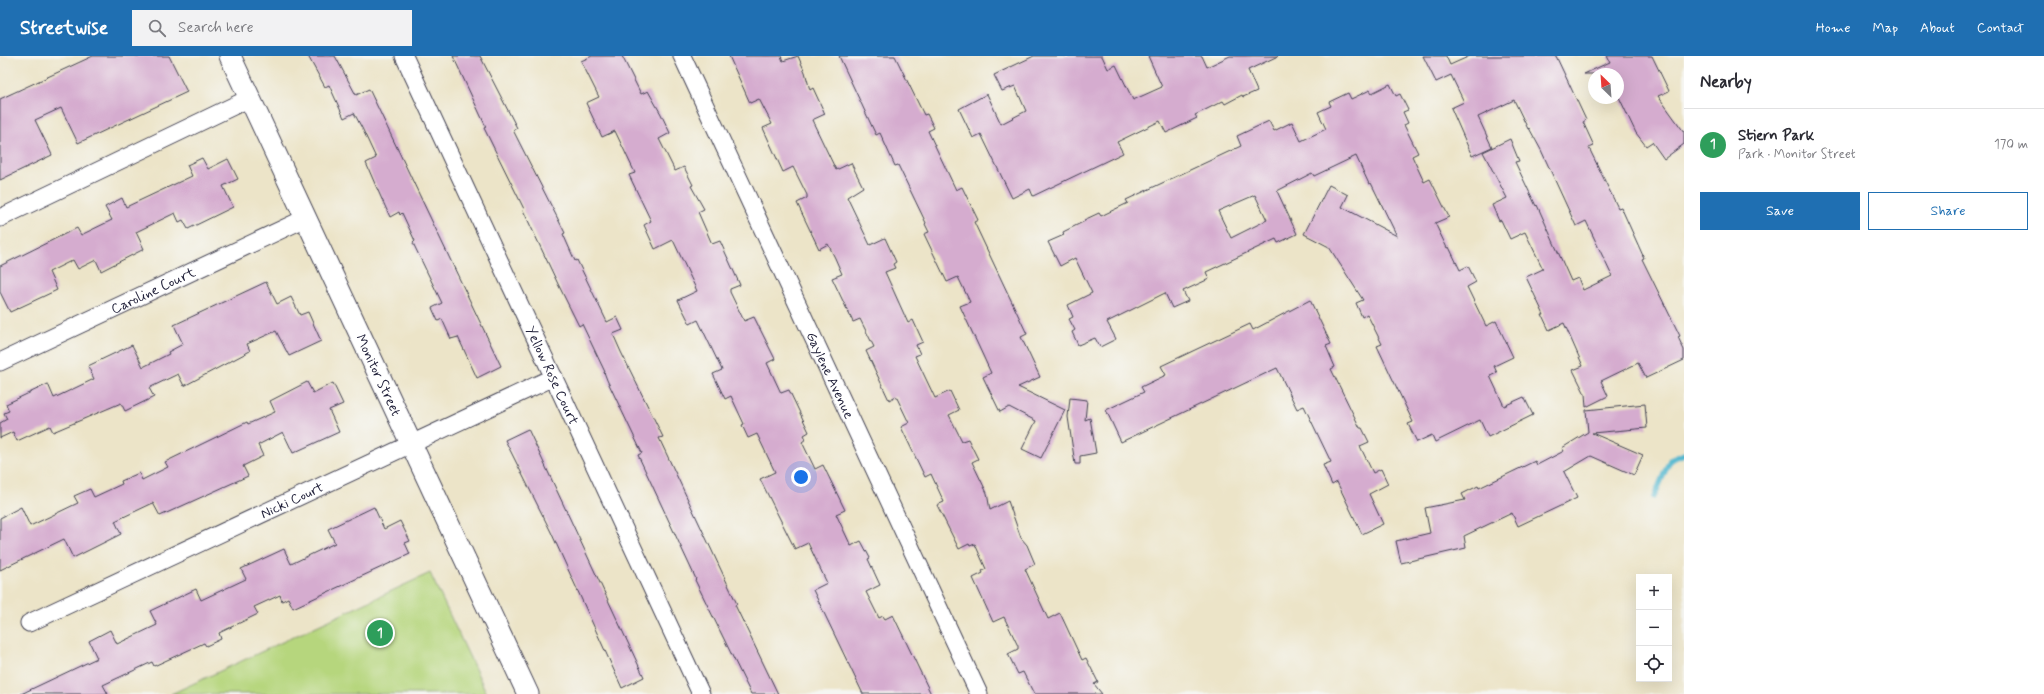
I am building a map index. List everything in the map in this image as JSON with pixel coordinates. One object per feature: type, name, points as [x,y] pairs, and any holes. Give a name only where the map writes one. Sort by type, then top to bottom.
[{"type":"street","name":"Monitor Street","points":[[230,56],[528,694]]},
{"type":"street","name":"Yellow Rose Court","points":[[404,56],[701,694]]},
{"type":"street","name":"Gaylene Avenue","points":[[682,56],[980,694]]},
{"type":"street","points":[[0,218],[250,98]]},
{"type":"street","name":"Caroline Court","points":[[0,362],[306,218]]},
{"type":"street","name":"Nicki Court","points":[[29,623],[554,378]]},
{"type":"green space","points":[[430,573],[487,694],[171,694]]},
{"type":"building","points":[[93,56],[169,56],[187,92],[78,143],[61,108],[35,120],[52,155],[0,180],[0,99]]},
{"type":"building","points":[[308,56],[335,56],[356,95],[369,89],[501,366],[477,378],[458,337],[451,339],[442,319],[438,321],[432,308],[442,303],[413,243],[415,241],[402,213],[400,215],[399,212],[390,217],[366,163],[376,158],[363,130],[354,113],[344,118],[329,85],[325,87]]},
{"type":"building","points":[[453,56],[480,56],[517,128],[513,130],[565,233],[563,234],[575,261],[577,260],[607,322],[617,317],[623,330],[613,334],[663,437],[659,438],[737,604],[735,605],[778,694],[751,694],[695,580],[696,579],[638,455],[642,453],[607,380],[605,372],[582,324],[579,326],[558,284],[523,210],[524,209],[484,128],[486,127]]},
{"type":"building","points":[[592,56],[622,56],[641,94],[648,91],[661,114],[670,133],[659,139],[675,171],[684,167],[693,185],[691,186],[704,209],[698,212],[712,244],[720,241],[740,285],[730,289],[730,292],[744,321],[754,317],[775,359],[767,363],[781,393],[789,390],[809,432],[804,435],[806,439],[802,442],[815,469],[823,465],[845,510],[836,514],[851,546],[861,541],[870,558],[868,559],[880,585],[866,592],[879,618],[883,616],[885,619],[893,615],[931,694],[863,694],[813,590],[827,583],[808,543],[795,549],[760,479],[775,472],[757,434],[748,438],[742,425],[744,424],[731,396],[725,399],[713,374],[722,370],[698,320],[690,324],[678,300],[697,291],[673,240],[655,249],[644,225],[651,221],[629,175],[635,173],[615,131],[602,137],[586,103],[599,97],[581,61]]},
{"type":"building","points":[[729,56],[781,56],[783,61],[798,56],[805,72],[810,90],[813,88],[825,114],[812,120],[836,170],[851,163],[863,187],[847,197],[870,245],[885,238],[896,262],[893,264],[895,268],[885,272],[908,323],[913,320],[923,342],[916,345],[920,354],[915,356],[935,398],[950,391],[959,410],[949,415],[962,441],[968,439],[978,459],[972,462],[987,493],[990,510],[1008,501],[1021,538],[1027,545],[1035,564],[1025,569],[1048,619],[1060,613],[1082,660],[1086,658],[1098,682],[1094,684],[1102,694],[1034,694],[1023,672],[1018,674],[1008,654],[1018,649],[1018,646],[1004,617],[993,622],[973,578],[983,573],[982,571],[986,569],[975,544],[970,546],[969,544],[959,549],[937,505],[944,502],[931,474],[925,477],[901,427],[909,423],[896,396],[889,400],[866,351],[874,347],[860,319],[853,322],[832,278],[842,274],[835,258],[828,244],[819,249],[797,203],[807,198],[807,195],[793,167],[783,172],[763,128],[772,124],[759,99],[750,103]]},
{"type":"building","points":[[839,56],[895,56],[924,115],[927,114],[934,128],[928,131],[956,190],[962,187],[978,220],[974,222],[1027,334],[1021,337],[1040,377],[1018,387],[1065,410],[1041,458],[1022,449],[1036,421],[1009,407],[1000,412],[983,377],[991,373],[960,306],[970,302],[958,277],[947,282],[924,234],[929,232],[925,224],[926,223],[898,165],[895,166],[880,133],[876,135]]},
{"type":"building","points":[[1034,56],[1102,56],[1108,69],[1116,65],[1133,100],[1162,87],[1148,56],[1202,56],[1207,67],[1230,56],[1278,56],[1248,70],[1257,91],[1243,97],[1242,95],[1225,104],[1223,101],[1195,115],[1197,118],[1166,133],[1160,121],[1117,142],[1123,153],[1033,196],[1030,189],[1012,198],[981,134],[973,138],[959,109],[987,94],[1001,124],[1026,111],[1015,86],[1002,91],[994,75]]},
{"type":"building","points":[[1423,56],[1446,56],[1450,65],[1470,56],[1556,56],[1586,120],[1583,122],[1594,146],[1589,148],[1618,208],[1621,207],[1644,258],[1642,259],[1680,336],[1678,337],[1684,350],[1684,360],[1646,378],[1638,363],[1601,381],[1608,396],[1586,407],[1585,394],[1573,370],[1583,366],[1564,323],[1549,330],[1542,315],[1544,315],[1526,277],[1543,269],[1525,232],[1510,239],[1501,220],[1499,221],[1492,205],[1507,198],[1483,152],[1510,139],[1519,161],[1515,162],[1536,206],[1537,205],[1571,281],[1578,278],[1583,290],[1612,276],[1586,221],[1576,226],[1541,150],[1529,128],[1528,129],[1514,100],[1478,117],[1492,147],[1472,156],[1451,108],[1464,102],[1451,75],[1436,82]]},
{"type":"building","points":[[1607,56],[1652,56],[1669,91],[1658,96],[1684,132],[1684,144],[1664,159],[1652,142],[1646,146],[1636,133],[1622,104],[1624,104],[1624,68],[1597,68],[1610,62]]},
{"type":"building","points":[[1390,84],[1396,96],[1400,94],[1408,110],[1403,112],[1408,123],[1404,125],[1418,153],[1412,156],[1424,182],[1430,179],[1449,217],[1435,223],[1460,270],[1468,266],[1476,282],[1467,287],[1486,326],[1496,321],[1513,357],[1494,366],[1497,373],[1490,376],[1504,406],[1524,397],[1533,415],[1488,437],[1480,420],[1435,442],[1432,435],[1417,442],[1408,424],[1413,422],[1377,346],[1382,344],[1367,314],[1362,317],[1356,303],[1363,300],[1329,247],[1304,234],[1329,185],[1348,195],[1342,207],[1397,236],[1371,183],[1369,184],[1356,156],[1314,176],[1312,173],[1277,191],[1297,234],[1278,243],[1276,239],[1206,272],[1209,279],[1183,291],[1188,301],[1172,308],[1165,293],[1107,322],[1116,339],[1100,347],[1095,338],[1078,345],[1072,332],[1075,330],[1069,319],[1073,317],[1068,305],[1092,293],[1075,258],[1060,266],[1048,242],[1064,235],[1063,232],[1085,221],[1084,220],[1099,213],[1101,216],[1128,203],[1126,200],[1241,146],[1237,136],[1269,121],[1274,131],[1292,122],[1301,141],[1326,129],[1318,112],[1331,106],[1329,102],[1348,93],[1351,99],[1370,90],[1372,93]],"holes":[[[1255,195],[1267,220],[1231,238],[1218,211]]]},
{"type":"building","points":[[202,158],[208,169],[228,159],[238,179],[223,186],[233,207],[188,229],[183,220],[179,222],[175,213],[136,232],[144,249],[101,271],[96,260],[78,269],[73,260],[49,272],[57,290],[10,312],[0,292],[0,266],[77,228],[81,235],[112,220],[105,207],[122,198],[126,207],[192,176],[187,165]]},
{"type":"building","points":[[266,282],[277,304],[291,297],[300,315],[308,312],[321,341],[289,356],[276,331],[247,344],[250,351],[184,386],[178,374],[149,388],[154,397],[125,411],[121,403],[53,432],[50,426],[17,441],[13,432],[0,438],[0,423],[7,419],[4,413],[9,411],[6,404],[48,384],[54,398],[94,379],[88,366],[132,345],[143,367],[169,354],[168,352],[183,344],[174,325]]},
{"type":"building","points":[[1310,300],[1331,344],[1326,346],[1335,367],[1331,369],[1360,428],[1362,428],[1369,442],[1360,446],[1373,473],[1381,469],[1388,484],[1369,494],[1383,524],[1362,534],[1337,482],[1332,485],[1323,465],[1331,462],[1304,406],[1297,409],[1277,368],[1121,442],[1106,410],[1144,392],[1141,387],[1166,375],[1161,366],[1250,324],[1253,330]]},
{"type":"building","points":[[307,382],[313,393],[333,383],[343,404],[329,410],[339,432],[293,453],[283,432],[258,445],[263,456],[243,466],[248,476],[160,516],[153,503],[115,521],[121,534],[73,558],[64,539],[0,570],[0,518],[21,507],[30,526],[78,503],[74,496],[90,489],[94,497],[122,484],[121,481],[139,473],[142,480],[168,467],[165,462],[247,422],[248,424],[275,412],[270,401]]},
{"type":"building","points":[[1070,398],[1087,400],[1085,420],[1090,418],[1096,453],[1080,456],[1080,464],[1075,464],[1068,417]]},
{"type":"building","points":[[1645,404],[1647,428],[1592,433],[1643,455],[1634,475],[1591,456],[1564,472],[1577,498],[1518,526],[1512,513],[1464,536],[1466,548],[1401,563],[1396,541],[1430,533],[1425,508],[1465,500],[1462,494],[1478,486],[1479,488],[1535,461],[1537,465],[1564,451],[1562,448],[1588,432],[1586,410]]},
{"type":"building","points":[[528,429],[644,677],[622,688],[551,532],[505,440]]},
{"type":"building","points":[[374,507],[384,529],[400,521],[410,541],[405,543],[410,554],[293,608],[288,598],[282,601],[280,595],[254,607],[258,614],[219,633],[221,639],[206,646],[204,643],[154,666],[152,662],[103,685],[108,694],[21,694],[97,658],[89,641],[110,630],[117,644],[157,625],[150,611],[196,589],[201,600],[246,579],[241,569],[284,549],[291,564],[335,543],[328,529]]},
{"type":"waterway","points":[[1654,497],[1670,460],[1684,454]]},
{"type":"place","name":"Stiern Park","points":[[380,633]]}]
